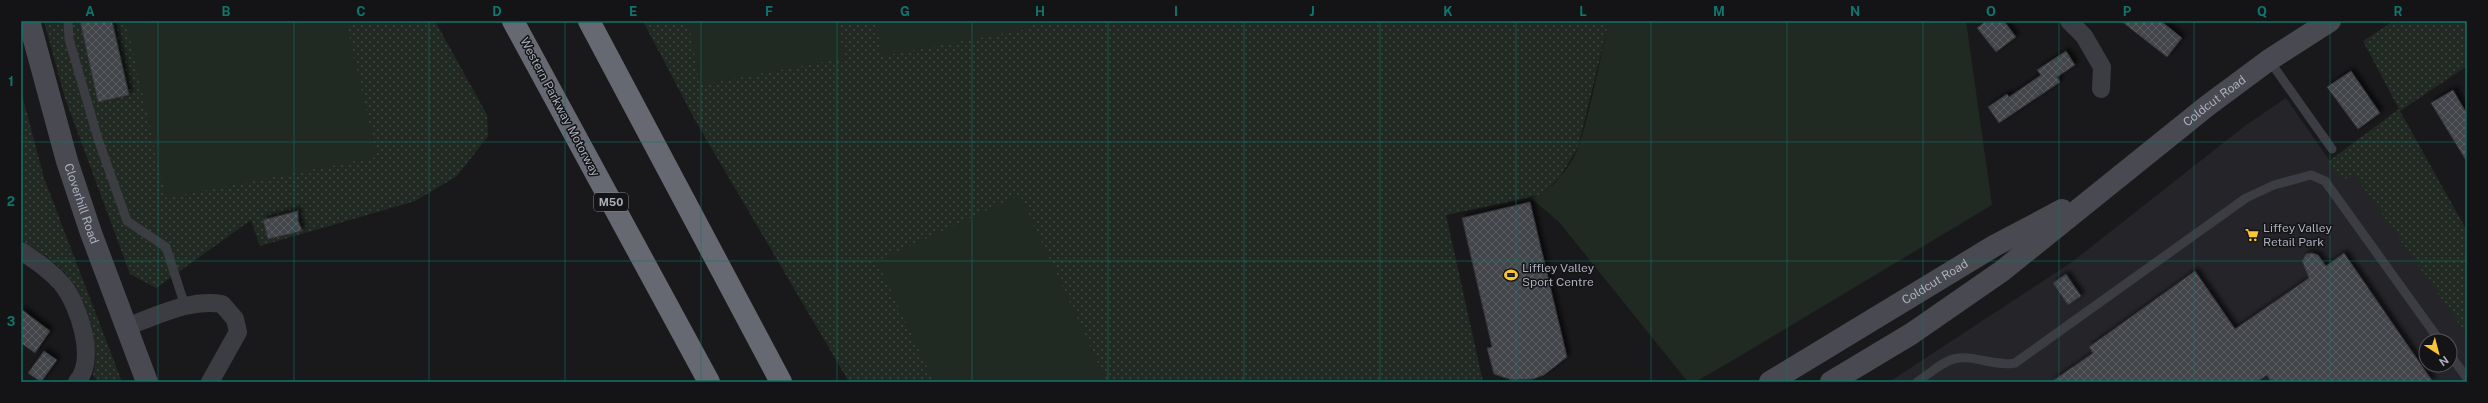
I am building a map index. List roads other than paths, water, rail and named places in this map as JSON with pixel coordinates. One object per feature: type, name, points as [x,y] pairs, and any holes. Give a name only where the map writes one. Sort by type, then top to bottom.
[{"type":"highway","name":"Western Parkway Motorway","points":[[513,21],[709,382]]},
{"type":"highway","points":[[589,21],[781,382]]},
{"type":"main road","name":"Cloverhill Road","points":[[30,21],[67,161],[147,382]]},
{"type":"main road","name":"Coldcut Road","points":[[1831,382],[1911,334],[2002,271],[2104,188],[2269,60],[2330,21]]},
{"type":"main road","name":"Coldcut Road","points":[[1770,382],[1994,246],[2104,188]]},
{"type":"street","points":[[2070,21],[2084,36],[2102,67],[2101,89]]},
{"type":"street","points":[[21,251],[53,274],[63,286],[78,316],[86,344],[87,360],[82,376],[77,382]]},
{"type":"street","points":[[126,327],[185,306],[209,301],[222,304],[235,319],[238,332],[234,344],[210,382]]},
{"type":"lane","points":[[68,21],[69,39],[98,139],[127,221],[166,247],[185,306]]},
{"type":"lane","points":[[2269,60],[2332,149]]},
{"type":"lane","points":[[1917,382],[1952,360],[1962,358],[2003,365],[2015,363],[2246,198],[2274,185],[2311,175],[2325,181],[2434,333]]},
{"type":"lane","points":[[2458,365],[2467,378]]},
{"type":"place","name":"Liffey Valley Retail Park","points":[[2252,235]]},
{"type":"place","name":"Liffley Valley Sport Centre","points":[[1511,275]]}]
